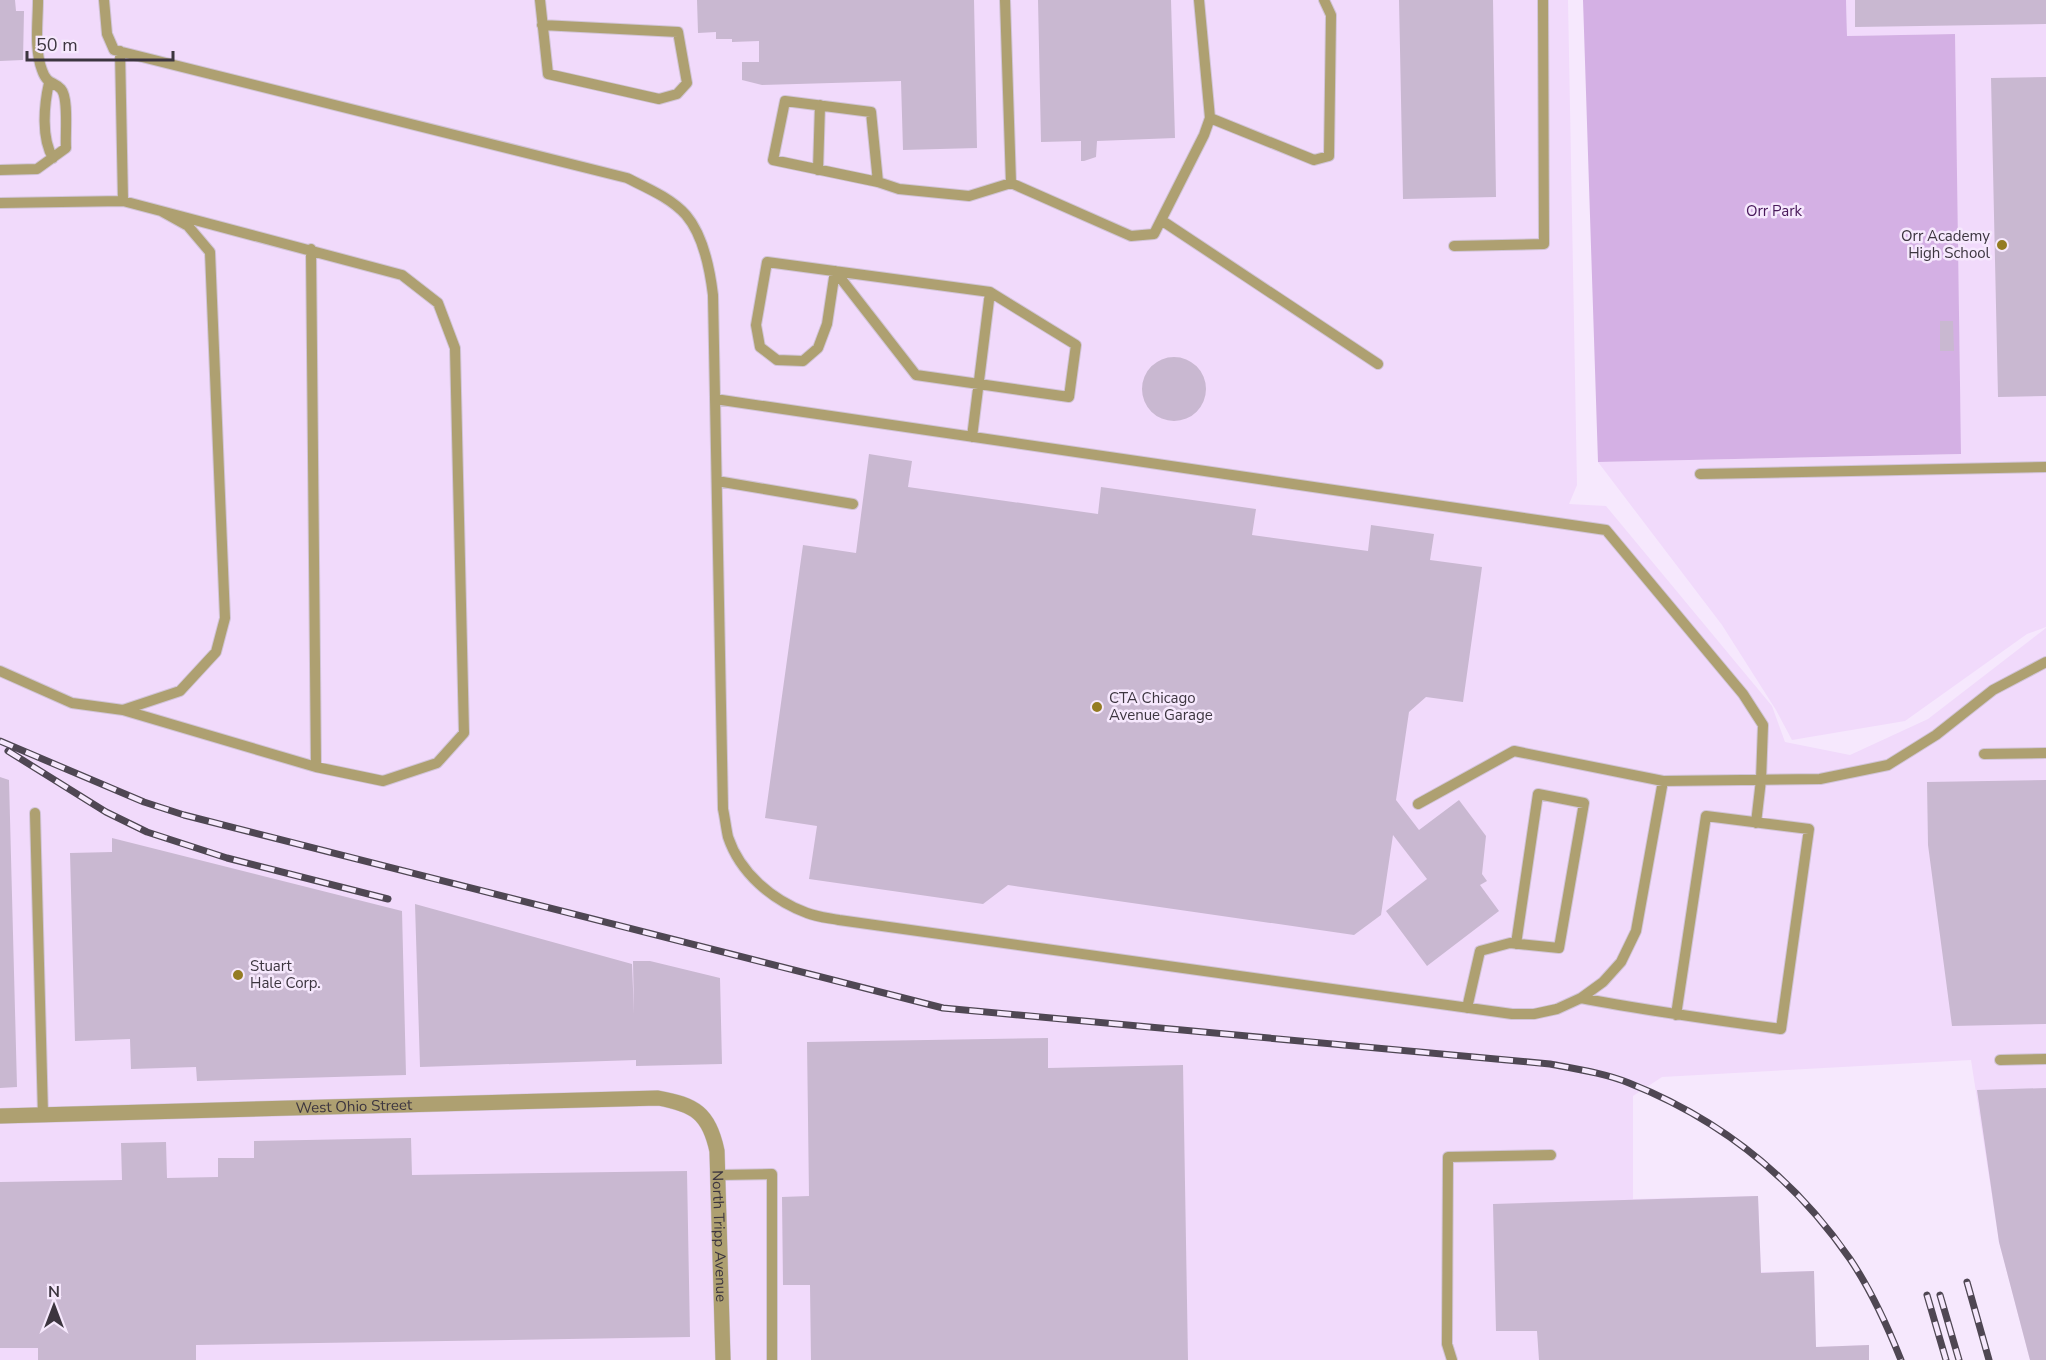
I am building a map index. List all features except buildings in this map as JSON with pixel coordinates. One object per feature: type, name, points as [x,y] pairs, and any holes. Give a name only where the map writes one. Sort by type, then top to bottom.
[{"type":"street","name":"West Ohio Street","points":[[0,1116],[658,1098],[681,1102],[702,1116]]},
{"type":"street","name":"North Tripp Avenue","points":[[702,1116],[713,1131],[717,1151],[723,1360]]},
{"type":"lane","points":[[104,0],[107,34],[114,50],[627,178],[659,194],[687,216],[709,263],[713,295],[723,809],[728,836],[738,859],[756,883],[781,900],[807,913],[839,920],[1467,1008],[1512,1014],[1534,1014],[1557,1010],[1581,998],[1603,982],[1621,962],[1636,931],[1663,781]]},
{"type":"lane","points":[[540,0],[548,74],[658,99],[677,94],[687,83],[678,32],[543,25]]},
{"type":"lane","points":[[1005,0],[1011,183]]},
{"type":"lane","points":[[878,182],[871,112],[785,101],[773,160],[878,182],[899,189],[969,196],[1011,183],[1131,236],[1154,234],[1204,135],[1210,118],[1199,0]]},
{"type":"lane","points":[[1210,118],[1314,160],[1329,156],[1331,15],[1324,0]]},
{"type":"lane","points":[[1454,246],[1544,244],[1543,0]]},
{"type":"lane","points":[[0,170],[37,169],[66,148],[65,96],[60,87],[49,83],[42,71],[39,56],[38,4]]},
{"type":"lane","points":[[120,51],[123,201]]},
{"type":"lane","points":[[49,83],[46,98],[47,147],[53,158]]},
{"type":"lane","points":[[818,170],[820,105]]},
{"type":"lane","points":[[0,203],[123,201],[311,249],[402,275],[438,303],[455,348],[464,733],[437,763],[383,781],[316,767],[123,711],[72,703],[0,671]]},
{"type":"lane","points":[[123,711],[180,691],[216,652],[225,618],[210,252],[188,226],[161,211]]},
{"type":"lane","points":[[1161,220],[1378,364]]},
{"type":"lane","points":[[311,249],[316,767]]},
{"type":"lane","points":[[835,271],[827,324],[818,348],[802,360],[777,360],[760,347],[756,325],[767,262],[835,271],[990,292],[1076,345],[1069,397],[916,375],[835,271]]},
{"type":"lane","points":[[972,437],[990,292]]},
{"type":"lane","points":[[715,399],[1606,530],[1743,694],[1763,725],[1761,780],[1756,823]]},
{"type":"lane","points":[[1700,474],[2046,467]]},
{"type":"lane","points":[[717,481],[853,504]]},
{"type":"lane","points":[[1418,804],[1514,751],[1663,781],[1820,779],[1888,765],[1936,735],[1993,690],[2046,662]]},
{"type":"lane","points":[[1984,754],[2046,753]]},
{"type":"lane","points":[[1467,1008],[1480,951],[1510,943],[1516,944],[1559,948],[1584,802],[1538,794],[1516,944]]},
{"type":"lane","points":[[35,813],[43,1115]]},
{"type":"lane","points":[[1581,998],[1638,1010],[1780,1029],[1809,829],[1706,816],[1676,1015]]},
{"type":"lane","points":[[2000,1060],[2046,1059]]},
{"type":"lane","points":[[1452,1360],[1447,1344],[1448,1157],[1551,1155]]},
{"type":"lane","points":[[718,1175],[772,1174],[772,1360]]},
{"type":"shaded area","points":[[0,0],[1568,0],[1577,485],[1569,504],[1606,506],[1772,706],[1785,742],[1850,755],[1928,719],[2046,628],[2046,1360],[2030,1360],[1999,1242],[1971,1060],[1662,1077],[1633,1096],[1633,1199],[1758,1196],[1761,1272],[1814,1271],[1816,1347],[1869,1345],[1869,1360],[0,1360]]},
{"type":"shaded area","name":"Orr Academy High School","points":[[1846,0],[2046,0],[2046,627],[2027,634],[1905,721],[1792,740],[1776,710],[1722,625],[1598,462],[1961,454],[1954,34],[1847,36]]},
{"type":"green space","name":"Orr Park","points":[[1583,0],[1846,0],[1847,36],[1955,34],[1961,454],[1598,462]]},
{"type":"railway","points":[[0,741],[144,802],[184,815],[943,1008],[1550,1064],[1629,1083],[1694,1114],[1724,1133],[1753,1154],[1805,1202],[1850,1259],[1865,1283],[1901,1360]]},
{"type":"railway","points":[[8,751],[106,812],[147,832],[227,858],[388,899]]},
{"type":"railway","points":[[1967,1282],[1989,1360]]},
{"type":"railway","points":[[1927,1295],[1946,1360]]},
{"type":"railway","points":[[1940,1295],[1959,1360]]},
{"type":"place","name":"Orr Academy High School","points":[[2002,245]]},
{"type":"place","name":"CTA Chicago Avenue Garage","points":[[1097,707]]},
{"type":"place","name":"Stuart Hale Corp.","points":[[238,975]]}]
